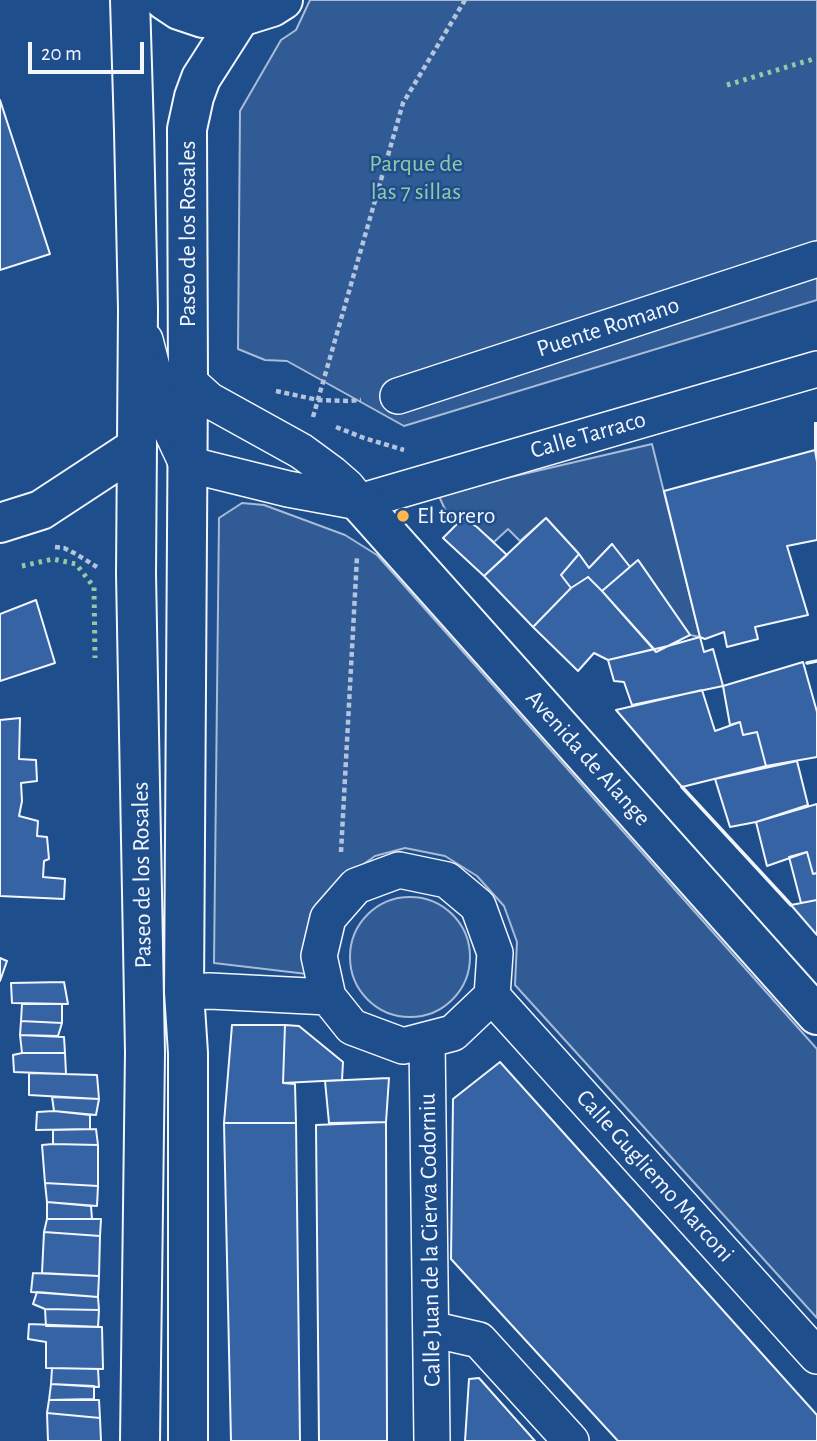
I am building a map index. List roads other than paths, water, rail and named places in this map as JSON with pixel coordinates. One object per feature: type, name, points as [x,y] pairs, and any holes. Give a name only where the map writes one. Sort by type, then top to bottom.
[{"type":"main road","name":"Paseo de los Rosales","points":[[130,0],[138,309],[137,601],[145,1052],[140,1441]]},
{"type":"main road","points":[[164,0],[179,10],[203,18],[240,17],[272,7],[283,0]]},
{"type":"main road","name":"Paseo de los Rosales","points":[[188,1441],[188,1053],[184,992],[187,128],[201,78],[240,17]]},
{"type":"main road","points":[[0,523],[41,510],[137,447]]},
{"type":"main road","name":"Avenida de Alange","points":[[359,502],[817,1015]]},
{"type":"street","name":"Puente Romano","points":[[398,396],[817,258]]},
{"type":"street","name":"Paseo de los Rosales","points":[[138,309],[164,417],[187,464]]},
{"type":"street","name":"Calle Tarraco","points":[[359,502],[817,369]]},
{"type":"street","points":[[188,381],[209,400],[301,451],[347,487],[359,502]]},
{"type":"street","points":[[187,464],[288,489],[359,502]]},
{"type":"street","points":[[399,870],[447,880],[478,906],[495,953],[492,996],[453,1033],[403,1046],[352,1027],[328,997],[319,956],[328,918],[356,886],[399,870]]},
{"type":"street","points":[[184,992],[328,997]]},
{"type":"street","name":"Calle Gugliemo Marconi","points":[[492,996],[817,1356]]},
{"type":"street","name":"Calle Juan de la Cierva Codorniu","points":[[427,1040],[432,1441]]},
{"type":"street","points":[[430,1329],[479,1340],[571,1441]]},
{"type":"place","name":"El torero","points":[[403,516]]},
{"type":"park label","name":"Parque de las 7 sillas","points":[[416,178]]}]
